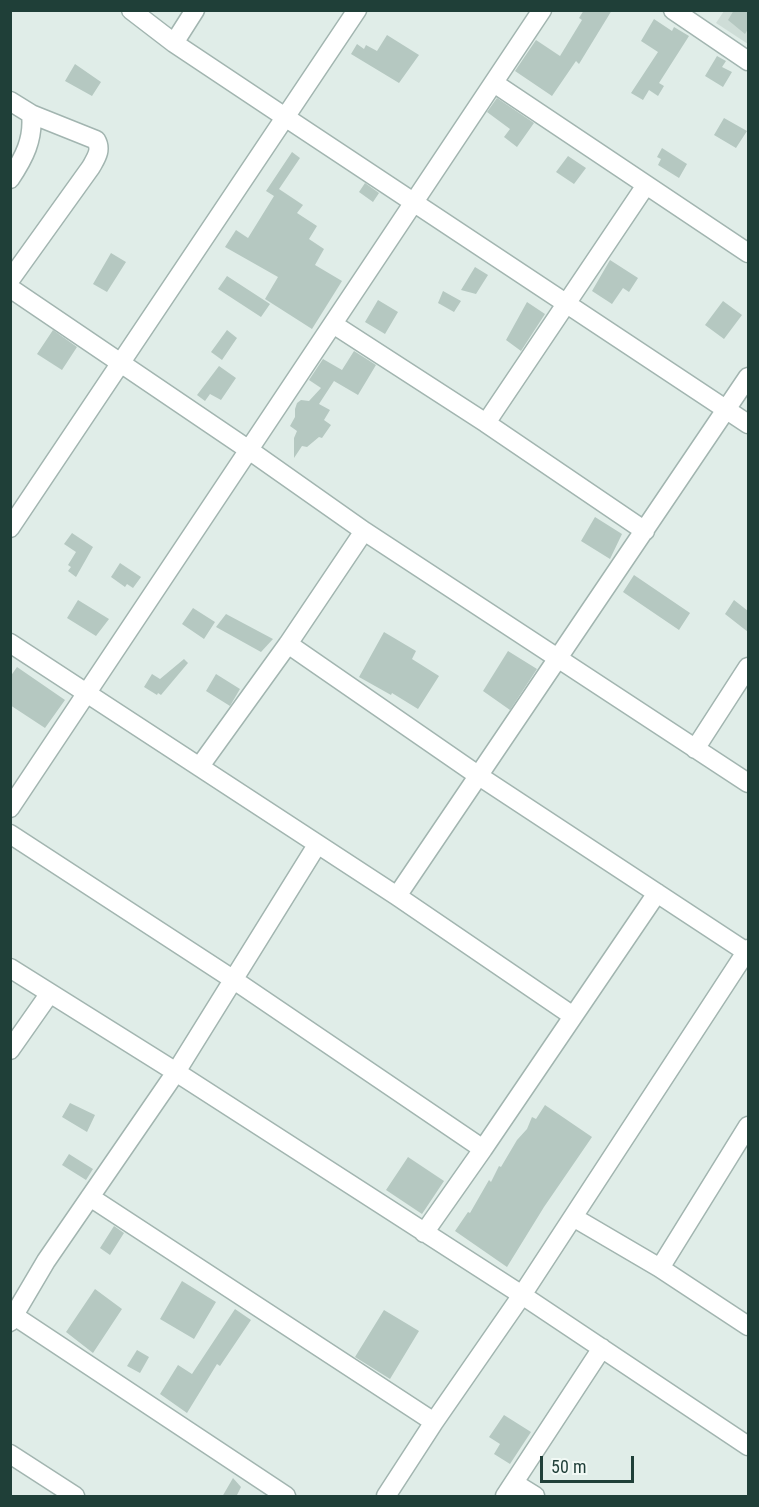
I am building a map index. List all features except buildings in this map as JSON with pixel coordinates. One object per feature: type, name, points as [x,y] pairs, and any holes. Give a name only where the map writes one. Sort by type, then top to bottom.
[{"type":"street","points":[[131,10],[174,43],[748,423]]},
{"type":"street","points":[[174,43],[195,10]]},
{"type":"street","points":[[10,528],[357,10]]},
{"type":"street","points":[[10,808],[542,10]]},
{"type":"street","points":[[673,10],[699,18],[748,61]]},
{"type":"street","points":[[494,82],[748,253]]},
{"type":"street","points":[[10,101],[31,114],[96,140],[99,146],[98,155],[91,167],[10,280]]},
{"type":"street","points":[[10,179],[28,147],[32,125],[31,114]]},
{"type":"street","points":[[486,423],[646,185]]},
{"type":"street","points":[[10,288],[364,531],[748,783]]},
{"type":"street","points":[[333,324],[486,423],[645,531]]},
{"type":"street","points":[[397,896],[748,377]]},
{"type":"street","points":[[200,766],[288,644],[364,531]]},
{"type":"street","points":[[10,644],[397,896],[573,1016]]},
{"type":"street","points":[[288,644],[479,776],[748,951],[386,1497]]},
{"type":"street","points":[[695,749],[748,667]]},
{"type":"street","points":[[10,834],[234,980],[483,1149]]},
{"type":"street","points":[[286,1497],[12,1317],[46,1261],[176,1071],[317,845]]},
{"type":"street","points":[[424,1233],[657,893]]},
{"type":"street","points":[[10,968],[176,1071],[522,1295],[748,1446]]},
{"type":"street","points":[[10,1050],[50,993]]},
{"type":"street","points":[[660,1268],[747,1132]]},
{"type":"street","points":[[90,1197],[434,1422]]},
{"type":"street","points":[[573,1217],[660,1268],[748,1326]]},
{"type":"street","points":[[535,1497],[509,1490],[602,1348]]},
{"type":"street","points":[[10,1454],[75,1497]]},
{"type":"shaded area","points":[[724,11],[748,11],[748,44],[716,23]]}]
